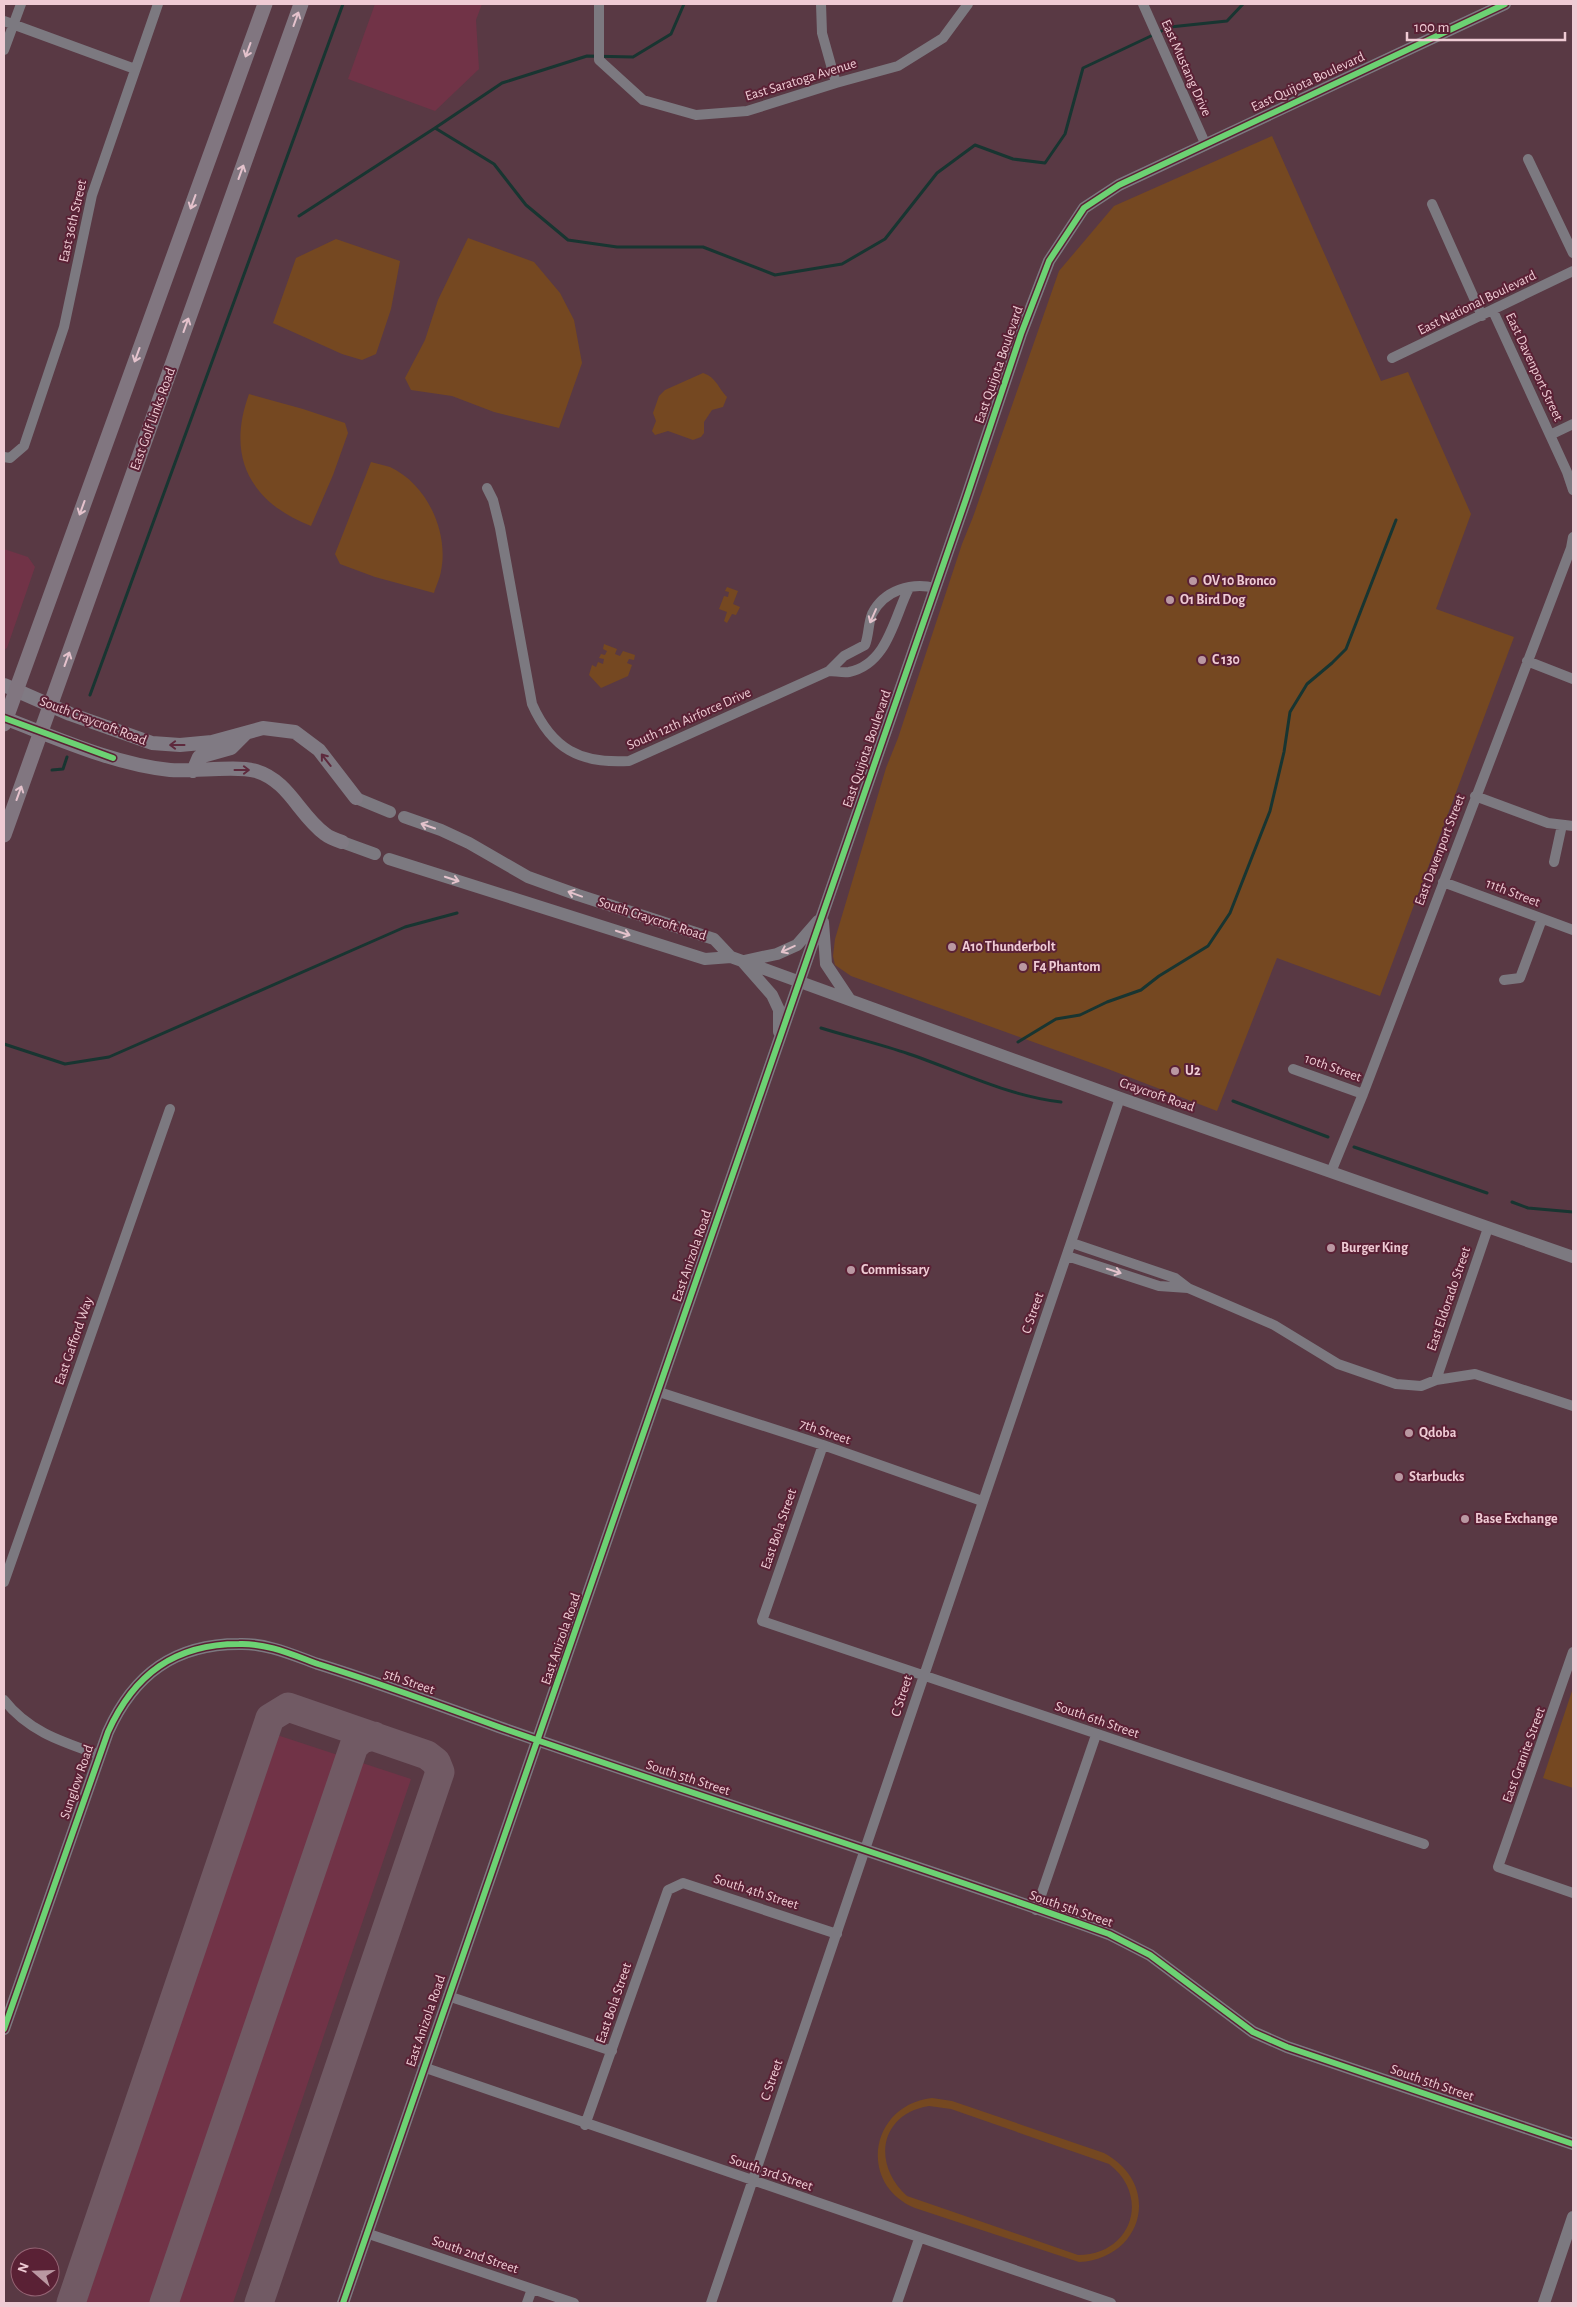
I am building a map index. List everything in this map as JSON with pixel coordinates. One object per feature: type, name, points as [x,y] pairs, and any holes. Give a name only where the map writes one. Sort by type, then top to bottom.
[{"type":"main road","points":[[4,720],[10,688],[265,4]]},
{"type":"main road","name":"East Golf Links Road","points":[[4,835],[301,4]]},
{"type":"main road","name":"South Craycroft Road","points":[[10,688],[152,743],[180,745],[212,742],[264,728],[282,729],[304,738],[319,750],[356,798]]},
{"type":"main road","name":"South Craycroft Road","points":[[4,720],[113,758],[155,768],[193,771],[247,769],[269,776],[282,786],[316,826],[326,835],[342,842]]},
{"type":"main road","points":[[193,771],[200,757],[231,748],[248,731]]},
{"type":"street","points":[[4,50],[9,23],[21,4]]},
{"type":"street","name":"East 36th Street","points":[[4,457],[10,458],[24,446],[64,327],[92,195],[158,4]]},
{"type":"street","name":"East Saratoga Avenue","points":[[599,4],[599,60],[643,100],[696,115],[747,112],[836,83],[898,66],[943,38],[968,4]]},
{"type":"street","points":[[821,4],[822,33],[836,83]]},
{"type":"street","name":"East Mustang Drive","points":[[1142,4],[1205,143]]},
{"type":"street","name":"East Quijota Boulevard","points":[[800,982],[1021,334],[1049,262],[1084,208],[1119,185],[1205,143],[1505,4]]},
{"type":"street","points":[[9,23],[134,69]]},
{"type":"street","points":[[1528,159],[1573,253]]},
{"type":"street","points":[[1432,204],[1482,316]]},
{"type":"street","name":"East National Boulevard","points":[[1392,358],[1573,271]]},
{"type":"street","name":"East Davenport Street","points":[[1492,311],[1550,435],[1573,490]]},
{"type":"street","points":[[1550,435],[1573,424]]},
{"type":"street","name":"South 12th Airforce Drive","points":[[487,488],[493,500],[500,528],[532,704],[540,723],[556,743],[575,754],[596,761],[629,762],[829,672],[844,656],[865,645],[870,622],[877,606],[900,588],[922,585],[935,588]]},
{"type":"street","name":"East Davenport Street","points":[[1331,1172],[1363,1094],[1571,548],[1573,537]]},
{"type":"street","name":"South 12th Airforce Drive","points":[[829,672],[849,672],[865,665],[877,655],[887,641],[909,588]]},
{"type":"street","points":[[1527,661],[1573,679]]},
{"type":"street","points":[[1475,796],[1548,823],[1573,826]]},
{"type":"street","name":"South Craycroft Road","points":[[356,798],[390,812]]},
{"type":"street","name":"South Craycroft Road","points":[[404,818],[441,830],[469,843],[528,877],[714,939],[736,959]]},
{"type":"street","points":[[1554,862],[1562,825]]},
{"type":"street","name":"South Craycroft Road","points":[[342,842],[375,854]]},
{"type":"street","name":"South Craycroft Road","points":[[388,859],[705,959],[736,959]]},
{"type":"street","name":"11th Street","points":[[1443,882],[1573,930]]},
{"type":"street","points":[[736,959],[777,954],[797,945],[823,916]]},
{"type":"street","points":[[823,916],[826,964],[850,1000]]},
{"type":"street","points":[[1504,980],[1520,978],[1542,919]]},
{"type":"street","points":[[736,959],[774,999],[779,1010],[779,1042]]},
{"type":"street","name":"Craycroft Road","points":[[736,959],[1120,1098],[1573,1257]]},
{"type":"street","name":"East Anizola Road","points":[[343,2303],[423,2067],[539,1740],[800,982]]},
{"type":"street","name":"10th Street","points":[[1294,1069],[1363,1094]]},
{"type":"street","name":"C Street","points":[[711,2303],[1120,1098]]},
{"type":"street","name":"East Gafford Way","points":[[4,1582],[170,1109]]},
{"type":"street","name":"East Eldorado Street","points":[[1436,1380],[1488,1228]]},
{"type":"street","points":[[1072,1243],[1175,1278],[1188,1288],[1274,1325],[1338,1364],[1404,1386],[1421,1386],[1436,1380],[1475,1374],[1573,1406]]},
{"type":"street","points":[[1067,1256],[1159,1286],[1188,1288]]},
{"type":"street","name":"7th Street","points":[[659,1392],[822,1445],[982,1501]]},
{"type":"street","name":"East Bola Street","points":[[762,1621],[822,1445]]},
{"type":"street","name":"South 6th Street","points":[[762,1621],[1424,1844]]},
{"type":"street","name":"Sunglow Road","points":[[4,2029],[100,1755],[117,1712],[129,1693],[144,1677],[159,1666],[178,1656],[206,1647],[241,1644],[270,1648]]},
{"type":"street","name":"5th Street","points":[[270,1648],[539,1740]]},
{"type":"street","name":"East Granite Street","points":[[1573,1652],[1498,1867],[1573,1893]]},
{"type":"street","points":[[4,1700],[26,1723],[39,1732],[100,1755]]},
{"type":"street","points":[[1036,1910],[1096,1734]]},
{"type":"street","name":"South 5th Street","points":[[539,1740],[1109,1934],[1150,1955],[1261,2036],[1287,2047],[1573,2144]]},
{"type":"street","name":"South 4th Street","points":[[668,1890],[683,1883],[837,1934]]},
{"type":"street","name":"East Bola Street","points":[[585,2125],[668,1890]]},
{"type":"street","points":[[448,1996],[612,2051]]},
{"type":"street","name":"South 3rd Street","points":[[423,2067],[585,2125],[1111,2303]]},
{"type":"street","points":[[1544,2303],[1573,2218]]},
{"type":"street","name":"South 2nd Street","points":[[366,2233],[574,2303]]},
{"type":"street","points":[[897,2303],[919,2239]]},
{"type":"street","points":[[527,2303],[532,2289]]},
{"type":"shaded area","points":[[375,4],[482,4],[476,20],[479,69],[435,111],[348,79]]},
{"type":"shaded area","points":[[1272,136],[1381,381],[1408,372],[1471,514],[1436,609],[1514,637],[1380,996],[1277,958],[1217,1111],[1108,1069],[851,976],[835,965],[833,956],[835,939],[886,768],[898,738],[962,544],[1059,271],[1114,206]]},
{"type":"shaded area","points":[[468,238],[534,262],[560,293],[574,320],[582,363],[559,428],[494,412],[452,396],[411,390],[405,378],[425,340],[438,300]]},
{"type":"shaded area","points":[[336,239],[400,261],[391,309],[376,354],[362,360],[342,354],[273,323],[296,258]]},
{"type":"shaded area","points":[[703,373],[714,380],[727,397],[723,407],[712,410],[704,422],[704,433],[701,437],[693,440],[668,431],[655,435],[652,431],[656,421],[653,413],[659,396],[665,390]]},
{"type":"shaded area","points":[[249,394],[345,423],[348,433],[333,475],[311,526],[290,516],[272,504],[248,475],[242,457],[240,438]]},
{"type":"shaded area","points":[[371,462],[390,467],[403,475],[425,497],[432,511],[442,541],[443,556],[434,593],[375,577],[340,564],[335,554]]},
{"type":"shaded area","points":[[4,549],[28,557],[35,567],[7,648],[4,650]]},
{"type":"shaded area","points":[[727,587],[738,591],[733,604],[740,607],[736,615],[732,614],[727,623],[724,621],[727,612],[719,609],[724,596],[728,597],[729,592],[725,591]]},
{"type":"shaded area","points":[[604,644],[617,649],[615,654],[620,656],[623,651],[635,655],[634,660],[629,659],[627,663],[632,665],[628,676],[601,688],[589,675],[592,665],[596,667],[598,662],[603,664],[604,659],[599,658],[601,654],[605,655],[607,651],[603,649]]},
{"type":"shaded area","points":[[1573,1688],[1573,1788],[1543,1778]]},
{"type":"shaded area","points":[[277,1735],[411,1779],[233,2303],[86,2303]]},
{"type":"shaded area","points":[[932,2098],[952,2101],[1104,2153],[1122,2166],[1134,2183],[1139,2200],[1138,2218],[1131,2234],[1118,2248],[1101,2257],[1079,2262],[915,2208],[897,2197],[884,2182],[879,2164],[879,2147],[884,2130],[895,2115],[911,2104]],"holes":[[[929,2106],[951,2109],[1109,2164],[1122,2177],[1129,2192],[1132,2207],[1130,2222],[1123,2235],[1112,2245],[1097,2252],[1078,2255],[907,2196],[896,2184],[885,2156],[886,2142],[891,2130],[900,2119],[912,2111]]]},
{"type":"waterway","points":[[90,695],[343,4]]},
{"type":"waterway","points":[[435,128],[502,83],[587,56],[633,57],[671,34],[684,4]]},
{"type":"waterway","points":[[299,216],[435,128],[494,164],[526,205],[568,240],[617,247],[703,247],[775,275],[842,264],[885,239],[937,173],[975,145],[1013,159],[1045,163],[1065,134],[1083,68],[1170,27],[1227,21],[1243,4]]},
{"type":"waterway","points":[[1018,1042],[1056,1019],[1080,1015],[1107,1002],[1141,990],[1159,976],[1208,946],[1230,913],[1270,811],[1284,752],[1290,712],[1307,684],[1346,649],[1396,520]]},
{"type":"waterway","points":[[52,770],[63,769],[67,757]]},
{"type":"waterway","points":[[4,1044],[65,1064],[109,1057],[405,927],[457,913]]},
{"type":"waterway","points":[[821,1028],[909,1054],[1003,1089],[1061,1102]]},
{"type":"waterway","points":[[1233,1101],[1328,1137]]},
{"type":"waterway","points":[[1354,1147],[1487,1193]]},
{"type":"waterway","points":[[1512,1202],[1528,1208],[1573,1212]]},
{"type":"taxiway","points":[[71,2303],[270,1718],[288,1707],[427,1755],[436,1762],[440,1772],[259,2303]]},
{"type":"taxiway","points":[[164,2303],[354,1746],[362,1739],[374,1736]]},
{"type":"cycle path","points":[[343,2303],[966,499],[1021,334],[1049,261],[1084,208],[1119,185],[1505,4]]},
{"type":"cycle path","points":[[4,718],[113,758]]},
{"type":"cycle path","points":[[4,2029],[108,1732],[118,1712],[130,1694],[144,1679],[159,1666],[176,1657],[216,1645],[249,1644],[289,1653],[499,1727],[1109,1934],[1150,1955],[1253,2032],[1287,2047],[1573,2144]]},
{"type":"place","name":"OV 10 Bronco","points":[[1193,581]]},
{"type":"place","name":"O1 Bird Dog","points":[[1170,600]]},
{"type":"place","name":"C 130","points":[[1202,660]]},
{"type":"place","name":"A10 Thunderbolt","points":[[952,947]]},
{"type":"place","name":"F4 Phantom","points":[[1023,967]]},
{"type":"place","name":"U2","points":[[1175,1071]]},
{"type":"place","name":"Burger King","points":[[1331,1248]]},
{"type":"place","name":"Commissary","points":[[851,1270]]},
{"type":"place","name":"Qdoba","points":[[1409,1433]]},
{"type":"place","name":"Starbucks","points":[[1399,1477]]},
{"type":"place","name":"Base Exchange","points":[[1465,1519]]}]
